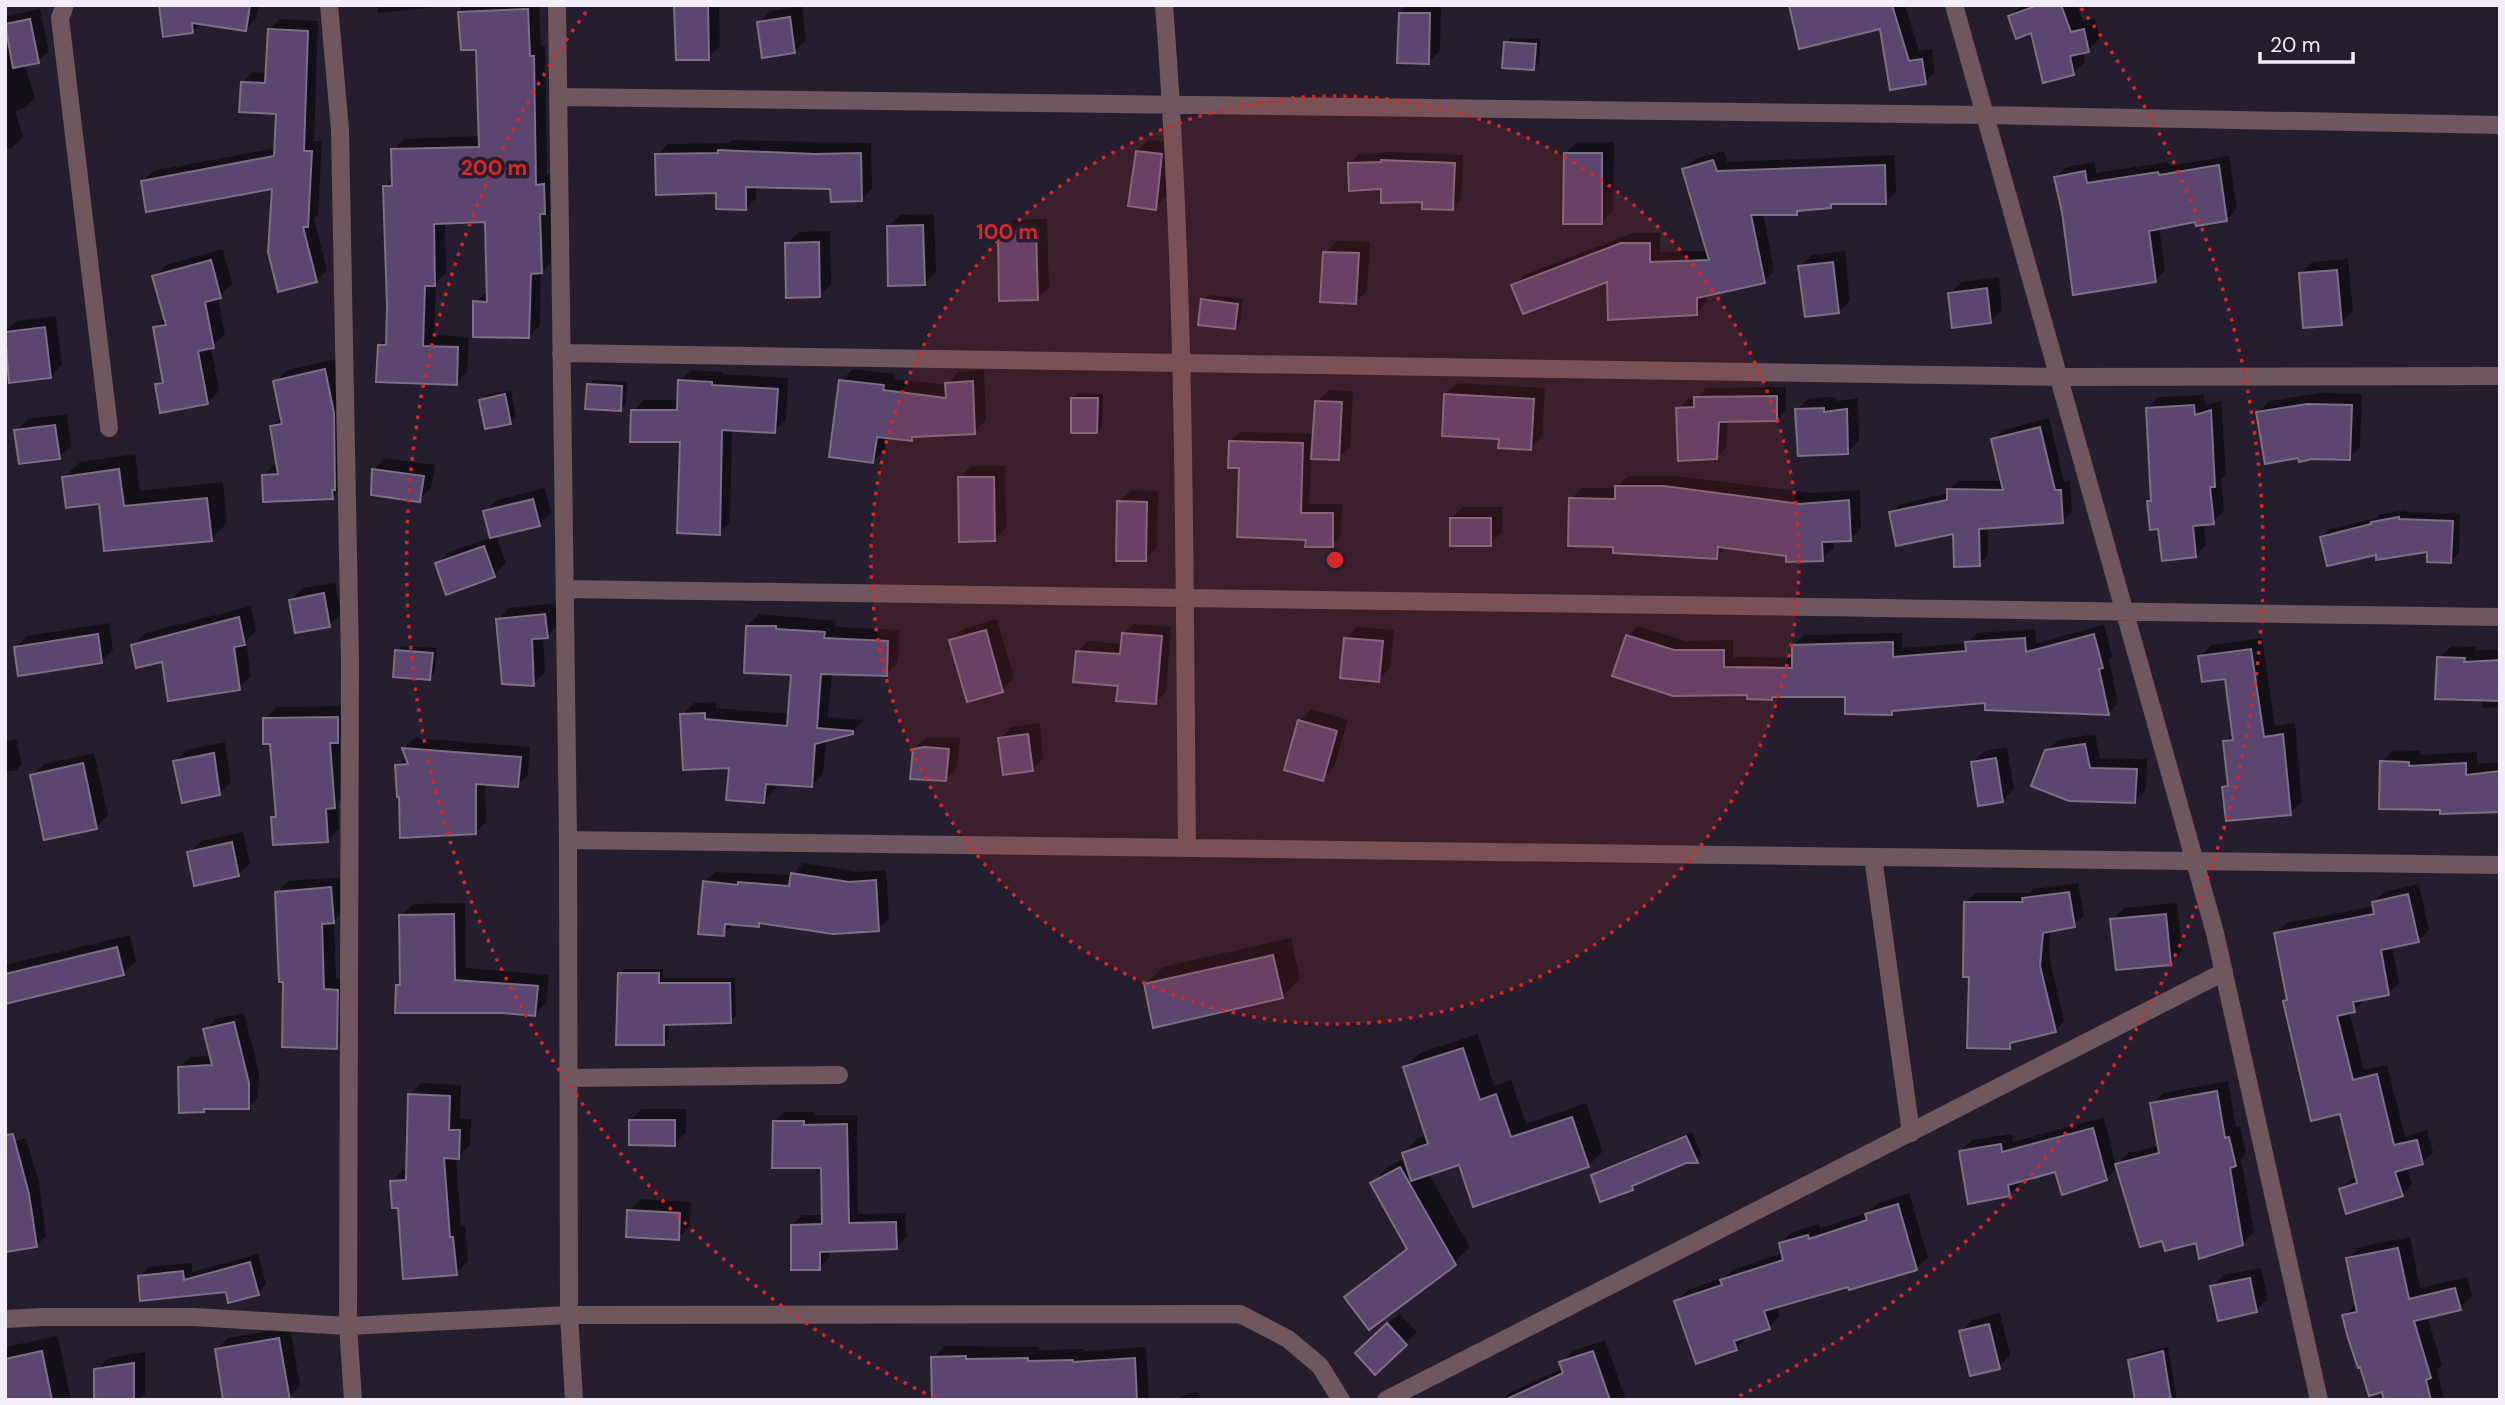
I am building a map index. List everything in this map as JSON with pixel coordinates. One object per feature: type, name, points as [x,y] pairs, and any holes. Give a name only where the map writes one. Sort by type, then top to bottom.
[{"type":"street","points":[[65,5],[60,18],[109,428]]},
{"type":"street","points":[[329,5],[340,130],[350,662],[348,1326],[353,1400]]},
{"type":"street","points":[[556,5],[568,840],[569,1315],[574,1400]]},
{"type":"street","points":[[1164,5],[1172,105],[1181,363],[1187,848]]},
{"type":"street","points":[[1954,5],[2224,972],[2319,1400]]},
{"type":"street","points":[[558,97],[2500,125]]},
{"type":"street","points":[[561,353],[2059,377],[2500,376]]},
{"type":"street","points":[[565,589],[2500,617]]},
{"type":"street","points":[[568,840],[2500,865]]},
{"type":"street","points":[[1873,858],[1911,1133]]},
{"type":"street","points":[[1386,1400],[2224,972]]},
{"type":"street","points":[[569,1078],[839,1075]]},
{"type":"street","points":[[5,1319],[194,1317],[348,1326],[569,1315],[1240,1314],[1288,1339],[1320,1366],[1342,1400]]},
{"type":"building","points":[[159,5],[250,5],[246,31],[192,23],[193,33],[163,37]]},
{"type":"building","points":[[674,5],[708,5],[709,60],[676,60]]},
{"type":"building","points":[[1789,5],[1892,5],[1909,61],[1922,59],[1926,84],[1890,90],[1880,29],[1799,49]]},
{"type":"building","points":[[2038,5],[2061,5],[2071,32],[2084,29],[2089,52],[2070,56],[2074,75],[2043,83],[2031,33],[2016,39],[2008,16]]},
{"type":"building","points":[[528,9],[530,56],[534,56],[536,185],[544,184],[545,214],[540,214],[542,273],[531,274],[529,338],[473,337],[473,301],[487,302],[485,222],[434,224],[435,286],[425,286],[423,346],[458,347],[457,385],[376,382],[378,345],[386,345],[383,186],[392,186],[391,149],[479,147],[476,50],[461,50],[458,12]]},
{"type":"building","points":[[1399,13],[1430,13],[1429,64],[1397,63]]},
{"type":"building","points":[[790,17],[795,53],[762,58],[757,22]]},
{"type":"building","points":[[30,19],[39,63],[13,68],[5,24]]},
{"type":"building","points":[[268,29],[308,31],[304,151],[312,151],[308,227],[303,227],[317,282],[278,292],[268,252],[272,189],[146,212],[141,181],[274,156],[276,114],[239,112],[241,82],[265,83]]},
{"type":"building","points":[[1504,42],[1536,44],[1534,70],[1502,68]]},
{"type":"building","points":[[718,150],[861,153],[862,201],[831,202],[830,189],[746,187],[746,210],[716,209],[716,193],[656,195],[655,154],[718,153]]},
{"type":"building","points":[[1136,151],[1162,154],[1156,210],[1128,206]]},
{"type":"building","points":[[1564,153],[1602,153],[1602,224],[1563,224]]},
{"type":"building","points":[[1381,160],[1455,163],[1453,210],[1422,209],[1422,202],[1381,203],[1381,189],[1349,191],[1348,163]]},
{"type":"building","points":[[1713,160],[1717,171],[1885,165],[1886,204],[1831,204],[1831,208],[1797,211],[1797,215],[1751,215],[1765,283],[1697,298],[1697,315],[1608,320],[1607,282],[1523,314],[1511,285],[1621,243],[1650,243],[1650,262],[1709,260],[1682,169]]},
{"type":"building","points":[[2219,165],[2227,221],[2196,226],[2195,222],[2149,231],[2156,282],[2073,295],[2062,212],[2054,177],[2085,171],[2087,183]]},
{"type":"building","points":[[923,225],[925,285],[888,286],[887,226]]},
{"type":"building","points":[[1036,230],[1038,300],[999,301],[998,231]]},
{"type":"building","points":[[819,242],[820,297],[786,298],[785,243]]},
{"type":"building","points":[[1323,252],[1359,253],[1356,304],[1320,302]]},
{"type":"building","points":[[211,260],[221,298],[205,302],[214,348],[198,351],[208,404],[160,413],[155,384],[163,383],[153,327],[166,325],[152,276]]},
{"type":"building","points":[[1833,262],[1839,313],[1805,317],[1798,266]]},
{"type":"building","points":[[2337,270],[2342,325],[2303,328],[2299,273]]},
{"type":"building","points":[[1987,288],[1991,323],[1952,328],[1948,293]]},
{"type":"building","points":[[1201,299],[1238,304],[1235,329],[1198,325]]},
{"type":"building","points":[[45,327],[51,378],[9,383],[5,332]]},
{"type":"building","points":[[325,369],[334,413],[333,499],[263,502],[262,475],[278,474],[270,426],[282,424],[273,381]]},
{"type":"building","points":[[678,380],[778,389],[775,433],[722,430],[720,535],[677,533],[680,442],[630,442],[631,410],[677,410]]},
{"type":"building","points":[[839,380],[884,385],[883,390],[946,398],[945,383],[973,381],[975,434],[912,437],[912,441],[877,437],[873,463],[829,457]]},
{"type":"building","points":[[587,384],[622,386],[621,411],[585,409]]},
{"type":"building","points":[[505,394],[511,424],[485,429],[479,400]]},
{"type":"building","points":[[1444,394],[1534,399],[1531,450],[1498,448],[1499,439],[1442,436]]},
{"type":"building","points":[[1777,396],[1777,421],[1719,422],[1717,459],[1678,461],[1676,408],[1694,407],[1694,397]]},
{"type":"building","points":[[1071,398],[1098,398],[1097,433],[1071,433]]},
{"type":"building","points":[[1315,401],[1342,402],[1339,460],[1311,459]]},
{"type":"building","points":[[2307,404],[2352,405],[2350,460],[2312,459],[2299,462],[2298,458],[2265,464],[2256,412]]},
{"type":"building","points":[[2194,405],[2195,415],[2211,410],[2215,487],[2210,487],[2214,524],[2193,526],[2196,557],[2162,561],[2158,529],[2150,530],[2146,408]]},
{"type":"building","points":[[1824,408],[1824,412],[1847,409],[1848,454],[1798,456],[1795,409]]},
{"type":"building","points":[[55,425],[60,459],[19,464],[14,430]]},
{"type":"building","points":[[2040,427],[2055,490],[2061,490],[2063,523],[1979,529],[1980,566],[1954,567],[1953,534],[1896,546],[1889,512],[1947,500],[1947,489],[2003,490],[1991,439]]},
{"type":"building","points":[[1229,441],[1303,443],[1301,513],[1333,513],[1333,547],[1305,547],[1306,540],[1237,537],[1239,468],[1228,468]]},
{"type":"building","points":[[119,469],[124,506],[207,498],[212,541],[104,551],[99,504],[66,508],[62,477]]},
{"type":"building","points":[[372,469],[424,476],[420,502],[371,495]]},
{"type":"building","points":[[958,477],[994,477],[995,541],[959,542]]},
{"type":"building","points":[[1615,486],[1664,486],[1800,504],[1849,500],[1851,541],[1822,542],[1823,561],[1786,562],[1786,556],[1718,547],[1717,559],[1613,553],[1613,547],[1568,546],[1569,498],[1615,499]]},
{"type":"building","points":[[533,499],[540,526],[490,538],[483,511]]},
{"type":"building","points":[[1117,501],[1147,502],[1146,561],[1116,561]]},
{"type":"building","points":[[2399,517],[2453,521],[2451,563],[2427,562],[2427,552],[2376,560],[2376,555],[2327,566],[2320,537]]},
{"type":"building","points":[[1450,518],[1491,518],[1491,546],[1450,546]]},
{"type":"building","points":[[484,546],[495,577],[446,595],[435,563]]},
{"type":"building","points":[[324,593],[330,627],[295,633],[289,600]]},
{"type":"building","points":[[545,614],[548,638],[532,639],[534,686],[502,684],[496,619]]},
{"type":"building","points":[[239,617],[245,645],[234,647],[240,690],[168,701],[162,662],[136,668],[131,645]]},
{"type":"building","points":[[746,626],[776,626],[776,629],[825,632],[824,638],[888,641],[887,676],[821,674],[817,728],[853,731],[853,734],[815,744],[812,787],[766,784],[764,803],[726,800],[729,768],[683,770],[680,714],[705,713],[705,719],[787,726],[791,675],[744,673]]},
{"type":"building","points":[[986,630],[1003,692],[967,702],[949,640]]},
{"type":"building","points":[[1122,633],[1162,636],[1156,704],[1116,701],[1118,686],[1073,682],[1076,651],[1120,654]]},
{"type":"building","points":[[98,634],[102,663],[18,676],[14,647]]},
{"type":"building","points":[[2094,634],[2103,668],[2099,669],[2109,715],[1985,710],[1985,703],[1892,711],[1892,715],[1845,714],[1845,697],[1772,697],[1772,700],[1747,699],[1747,695],[1673,696],[1612,676],[1626,635],[1674,650],[1724,650],[1724,667],[1792,668],[1792,645],[1893,642],[1893,657],[1966,651],[1965,642],[2025,638],[2026,652]]},
{"type":"building","points":[[1344,638],[1383,641],[1379,682],[1340,678]]},
{"type":"building","points":[[2251,649],[2264,737],[2283,734],[2291,815],[2226,821],[2222,787],[2228,786],[2223,741],[2233,740],[2225,679],[2202,682],[2198,656]]},
{"type":"building","points":[[395,650],[433,653],[430,680],[393,677]]},
{"type":"building","points":[[2437,657],[2465,658],[2464,662],[2500,660],[2500,701],[2435,699]]},
{"type":"building","points":[[338,717],[338,743],[330,743],[335,808],[326,809],[328,842],[273,845],[271,817],[276,817],[270,744],[263,744],[263,718]]},
{"type":"building","points":[[1298,720],[1337,731],[1323,781],[1284,770]]},
{"type":"building","points":[[1028,734],[1033,771],[1003,775],[998,738]]},
{"type":"building","points":[[2085,744],[2090,768],[2137,769],[2135,803],[2069,801],[2031,786],[2045,750]]},
{"type":"building","points":[[402,748],[521,757],[518,787],[476,784],[476,834],[400,838],[395,765],[408,764]]},
{"type":"building","points":[[913,749],[949,749],[946,781],[910,779]]},
{"type":"building","points":[[214,753],[220,795],[182,803],[173,761]]},
{"type":"building","points":[[1996,758],[2003,802],[1978,806],[1971,762]]},
{"type":"building","points":[[2380,761],[2409,762],[2409,766],[2466,763],[2466,775],[2500,771],[2500,812],[2440,814],[2440,810],[2379,809]]},
{"type":"building","points":[[83,763],[97,829],[44,840],[30,775]]},
{"type":"building","points":[[232,842],[239,876],[194,886],[187,852]]},
{"type":"building","points":[[791,873],[849,882],[876,880],[879,931],[833,934],[759,923],[759,927],[725,924],[724,936],[698,934],[703,881],[789,886]]},
{"type":"building","points":[[331,887],[334,923],[322,924],[324,989],[338,990],[337,1049],[282,1047],[283,982],[279,982],[275,892]]},
{"type":"building","points":[[2069,892],[2075,927],[2043,933],[2040,966],[2056,1032],[2010,1043],[2010,1049],[1967,1048],[1969,977],[1963,977],[1964,902],[2023,902],[2022,898]]},
{"type":"building","points":[[2408,894],[2419,942],[2381,950],[2389,995],[2353,1002],[2355,1012],[2337,1016],[2353,1080],[2377,1074],[2394,1145],[2417,1140],[2423,1164],[2395,1172],[2403,1196],[2346,1214],[2339,1189],[2357,1183],[2340,1114],[2311,1121],[2283,1001],[2287,1000],[2274,933],[2374,914],[2372,902]]},
{"type":"building","points":[[454,914],[455,980],[538,986],[535,1016],[502,1013],[395,1013],[396,985],[400,985],[399,915]]},
{"type":"building","points":[[2166,914],[2171,965],[2116,970],[2110,919]]},
{"type":"building","points":[[117,947],[124,975],[5,1004],[5,974]]},
{"type":"building","points":[[1273,955],[1283,998],[1153,1028],[1144,984]]},
{"type":"building","points":[[618,973],[659,973],[659,983],[730,983],[731,1023],[664,1025],[664,1045],[616,1045]]},
{"type":"building","points":[[234,1022],[249,1083],[249,1109],[204,1109],[204,1112],[179,1113],[178,1067],[212,1065],[203,1029]]},
{"type":"building","points":[[1463,1048],[1480,1100],[1496,1094],[1511,1137],[1572,1117],[1589,1167],[1473,1207],[1459,1165],[1411,1181],[1402,1153],[1428,1144],[1403,1067]]},
{"type":"building","points":[[2217,1091],[2225,1138],[2229,1137],[2236,1166],[2230,1168],[2243,1245],[2199,1259],[2196,1243],[2165,1251],[2162,1241],[2140,1247],[2115,1164],[2159,1153],[2150,1103]]},
{"type":"building","points":[[408,1094],[450,1096],[449,1130],[460,1130],[459,1159],[444,1158],[450,1237],[453,1237],[457,1275],[403,1279],[398,1208],[392,1208],[390,1181],[406,1180]]},
{"type":"building","points":[[629,1120],[675,1120],[675,1146],[629,1145]]},
{"type":"building","points":[[773,1121],[804,1121],[804,1125],[847,1124],[849,1223],[896,1222],[897,1249],[820,1252],[820,1270],[791,1270],[791,1225],[822,1224],[821,1168],[772,1168]]},
{"type":"building","points":[[2093,1128],[2107,1180],[2062,1195],[2055,1172],[2008,1185],[2010,1196],[1968,1204],[1959,1151],[2001,1144],[2002,1152]]},
{"type":"building","points":[[13,1134],[29,1194],[37,1247],[5,1252],[5,1135]]},
{"type":"building","points":[[1686,1136],[1698,1163],[1686,1163],[1632,1186],[1633,1190],[1600,1202],[1591,1175]]},
{"type":"building","points":[[1400,1167],[1456,1265],[1369,1330],[1344,1297],[1407,1249],[1370,1183]]},
{"type":"building","points":[[1898,1204],[1917,1270],[1764,1311],[1770,1329],[1734,1341],[1737,1350],[1696,1364],[1674,1301],[1722,1285],[1720,1280],[1783,1260],[1779,1243],[1808,1235],[1809,1239],[1867,1220],[1865,1214]]},
{"type":"building","points":[[627,1210],[680,1213],[679,1240],[626,1237]]},
{"type":"building","points":[[2398,1248],[2409,1299],[2455,1288],[2461,1310],[2414,1321],[2431,1378],[2426,1380],[2431,1400],[2384,1400],[2382,1392],[2369,1396],[2342,1315],[2357,1312],[2346,1258]]},
{"type":"building","points":[[250,1262],[259,1295],[228,1303],[226,1292],[140,1301],[138,1276],[183,1271],[184,1280]]},
{"type":"building","points":[[2250,1278],[2257,1312],[2218,1321],[2210,1286]]},
{"type":"building","points":[[1387,1323],[1407,1345],[1375,1375],[1355,1353]]},
{"type":"building","points":[[1989,1324],[2000,1369],[1970,1376],[1959,1331]]},
{"type":"building","points":[[279,1338],[290,1400],[223,1400],[215,1349]]},
{"type":"building","points":[[42,1351],[52,1400],[5,1400],[5,1359]]},
{"type":"building","points":[[1593,1351],[1610,1400],[1505,1400],[1563,1373],[1559,1362]]},
{"type":"building","points":[[2163,1351],[2171,1400],[2135,1400],[2128,1360]]},
{"type":"building","points":[[966,1356],[966,1359],[1028,1358],[1028,1361],[1073,1362],[1135,1358],[1137,1400],[932,1400],[931,1357]]},
{"type":"building","points":[[134,1363],[134,1400],[94,1400],[94,1369]]}]
